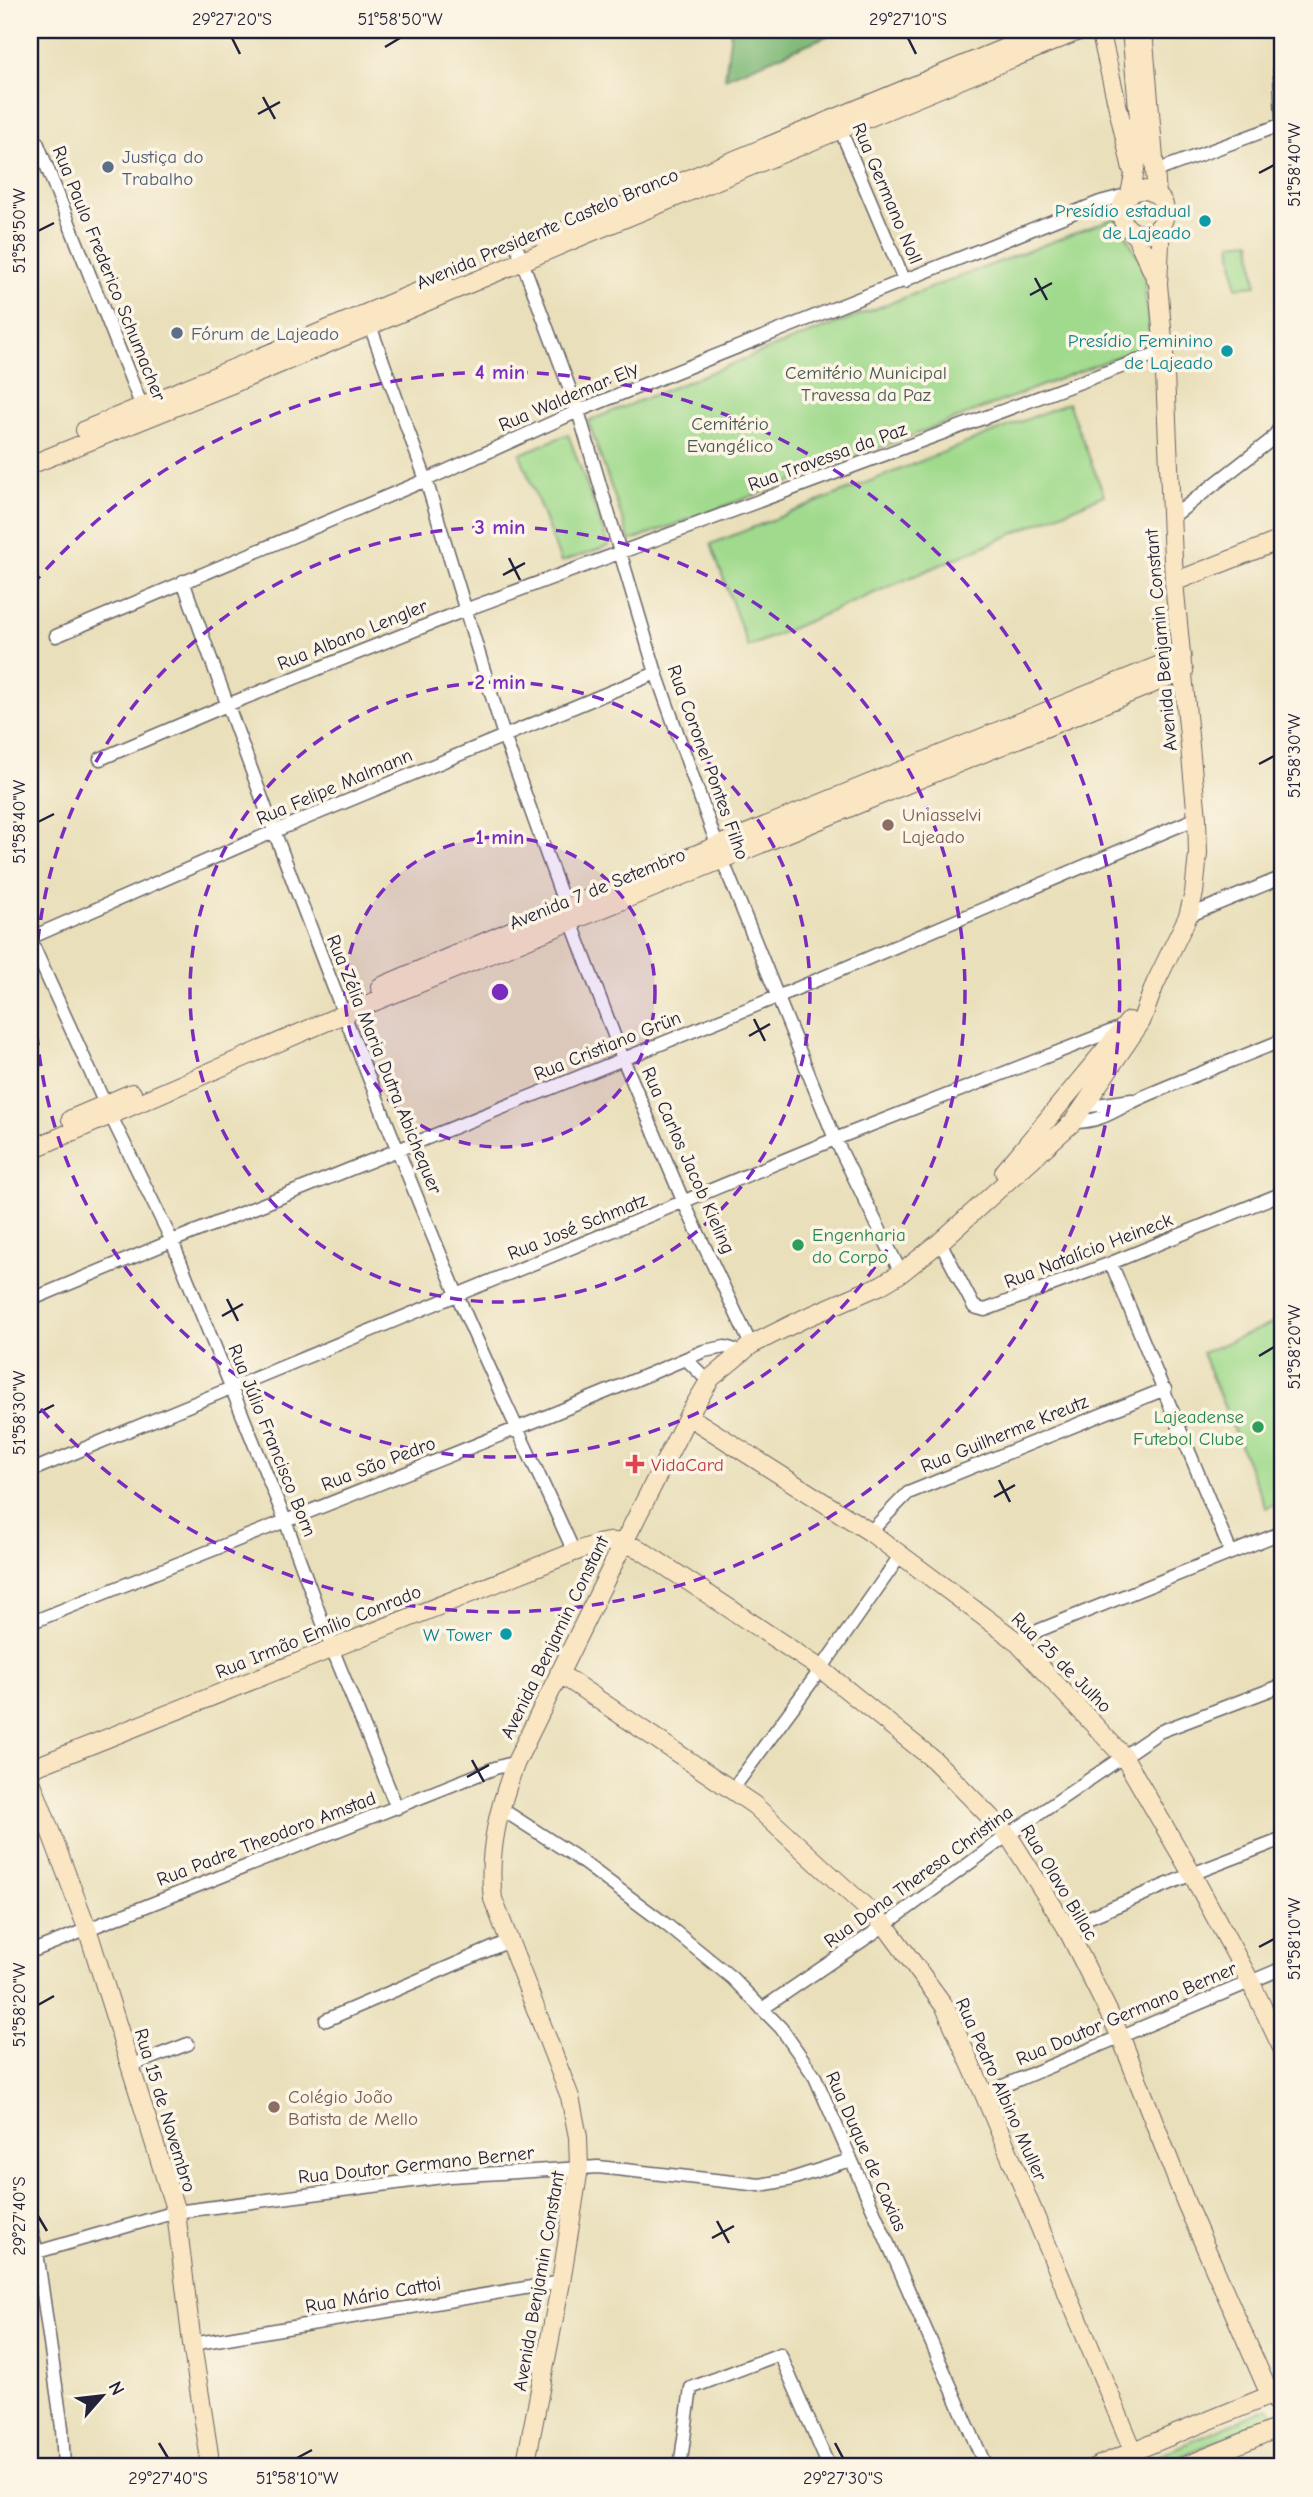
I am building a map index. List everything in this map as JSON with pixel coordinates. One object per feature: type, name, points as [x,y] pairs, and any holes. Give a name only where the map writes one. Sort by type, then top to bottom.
[{"type":"main road","name":"Avenida Presidente Castelo Branco","points":[[838,124],[1048,30]]},
{"type":"main road","name":"Avenida Presidente Castelo Branco","points":[[30,453],[144,412],[698,181],[1081,30]]},
{"type":"main road","points":[[1100,30],[1133,172]]},
{"type":"main road","points":[[1131,30],[1140,130],[1139,150],[1130,194],[1121,210],[1127,227],[1135,232],[1152,232],[1161,224],[1165,208],[1157,194],[1143,30]]},
{"type":"main road","points":[[1130,194],[1146,190],[1157,194]]},
{"type":"main road","name":"Avenida Benjamin Constant","points":[[525,2467],[561,2282],[579,2168],[578,2137],[570,2097],[493,1899],[491,1857],[500,1808],[516,1762],[624,1542],[688,1416],[709,1382],[746,1349],[901,1273],[940,1242],[1078,1115],[1134,1024],[1188,916],[1194,893],[1198,854],[1197,818],[1170,519],[1164,351],[1158,284],[1161,224]]},
{"type":"main road","name":"Avenida Benjamin Constant","points":[[1135,232],[1158,284]]},
{"type":"main road","name":"Avenida Presidente Castelo Branco","points":[[30,466],[144,412]]},
{"type":"main road","points":[[1174,582],[1283,539]]},
{"type":"main road","name":"Avenida 7 de Setembro","points":[[30,1137],[107,1110],[476,953],[1183,664]]},
{"type":"main road","name":"Avenida Benjamin Constant","points":[[966,1217],[1061,1104],[1134,1024]]},
{"type":"main road","points":[[1061,1104],[1061,1117],[1078,1115]]},
{"type":"main road","name":"Avenida 7 de Setembro","points":[[30,1150],[107,1110]]},
{"type":"main road","name":"Rua 25 de Julho","points":[[688,1416],[902,1553],[1015,1640],[1124,1757],[1192,1874],[1250,1981],[1283,2050]]},
{"type":"main road","name":"Rua Irmão Emílio Conrado","points":[[30,1769],[574,1552],[602,1543],[624,1542]]},
{"type":"main road","name":"Rua Olavo Billac","points":[[624,1542],[821,1670],[934,1760],[1008,1835],[1066,1927],[1120,2035],[1186,2203],[1277,2393]]},
{"type":"main road","name":"Rua Pedro Albino Muller","points":[[559,1673],[754,1805],[886,1925],[945,2007],[984,2094],[1136,2460]]},
{"type":"main road","name":"Rua 15 de Novembro","points":[[30,1778],[87,1928],[176,2212],[209,2454],[208,2467]]},
{"type":"main road","points":[[1095,2467],[1136,2460],[1277,2393],[1283,2408]]},
{"type":"main road","points":[[1183,2467],[1283,2426]]},
{"type":"street","points":[[1278,30],[1283,142]]},
{"type":"street","name":"Rua Germano Noll","points":[[838,124],[905,282]]},
{"type":"street","points":[[1156,171],[1283,124]]},
{"type":"street","name":"Rua Paulo Frederico Schumacher","points":[[37,142],[144,412]]},
{"type":"street","name":"Rua Waldemar Ely","points":[[56,636],[426,480],[579,411],[1100,202],[1130,194]]},
{"type":"street","name":"Rua Coronel Pontes Filho","points":[[521,255],[579,411],[656,673],[720,852],[835,1139],[901,1273]]},
{"type":"street","name":"Rua Carlos Jacob Kieling","points":[[368,319],[426,480],[505,736],[569,915],[623,1059],[746,1349]]},
{"type":"street","name":"Rua Travessa da Paz","points":[[621,553],[1164,351]]},
{"type":"street","points":[[1170,519],[1271,440],[1281,426],[1283,391]]},
{"type":"street","name":"Rua Albano Lengler","points":[[100,759],[465,610],[621,553]]},
{"type":"street","name":"Rua Zélia Maria Dutra Abichequer","points":[[183,581],[342,1010],[398,1151],[457,1295],[574,1552]]},
{"type":"street","name":"Rua Felipe Malmann","points":[[30,939],[275,831],[656,673]]},
{"type":"street","name":"Rua Cristiano Grün","points":[[30,1300],[777,997],[1197,818]]},
{"type":"street","points":[[1188,916],[1283,877]]},
{"type":"street","name":"Rua Júlio Francisco Born","points":[[30,939],[107,1110],[172,1241],[285,1520],[332,1648],[397,1808]]},
{"type":"street","name":"Rua José Schmatz","points":[[30,1471],[835,1139],[1134,1024]]},
{"type":"street","points":[[1078,1115],[1090,1122],[1100,1119],[1139,1098],[1283,1040]]},
{"type":"street","points":[[1078,1115],[1139,1098]]},
{"type":"street","name":"Rua Natalício Heineck","points":[[940,1242],[975,1307],[980,1310],[1111,1263],[1283,1192]]},
{"type":"street","points":[[1111,1263],[1231,1553]]},
{"type":"street","name":"Rua São Pedro","points":[[30,1623],[519,1429],[704,1351],[725,1347],[746,1349]]},
{"type":"street","points":[[686,1359],[709,1382]]},
{"type":"street","name":"Rua Guilherme Kreutz","points":[[870,1532],[908,1493],[1165,1389]]},
{"type":"street","points":[[1015,1640],[1283,1532]]},
{"type":"street","points":[[732,1790],[821,1670],[902,1553]]},
{"type":"street","name":"Rua Dona Theresa Christina","points":[[762,2009],[1159,1732],[1283,1685]]},
{"type":"street","name":"Rua Padre Theodoro Amstad","points":[[30,1952],[516,1762]]},
{"type":"street","name":"Rua Duque de Caxias","points":[[500,1808],[573,1854],[668,1926],[732,1978],[781,2028],[815,2077],[986,2467]]},
{"type":"street","points":[[1066,1927],[1283,1839]]},
{"type":"street","points":[[326,2020],[509,1941]]},
{"type":"street","name":"Rua Doutor Germano Berner","points":[[984,2094],[1283,1968]]},
{"type":"street","points":[[131,2066],[188,2044]]},
{"type":"street","name":"Rua Doutor Germano Berner","points":[[33,2253],[176,2212],[450,2176],[598,2167],[760,2185],[788,2180],[850,2160]]},
{"type":"street","points":[[30,2226],[62,2428],[64,2467]]},
{"type":"street","name":"Rua Mário Cattoi","points":[[192,2344],[561,2282]]},
{"type":"street","points":[[680,2467],[691,2388],[780,2354],[829,2467]]},
{"type":"green space","points":[[731,30],[841,30],[725,78]]},
{"type":"green space","name":"Cemitério Municipal Travessa da Paz","points":[[1117,217],[1143,267],[1150,344],[630,541],[588,421]]},
{"type":"green space","points":[[1251,241],[1256,285],[1236,287],[1231,243]]},
{"type":"green space","points":[[1068,403],[1104,495],[748,647],[711,544]]},
{"type":"green space","points":[[568,434],[609,546],[561,562],[520,454]]},
{"type":"green space","name":"Lajeadense Futebol Clube","points":[[1283,1319],[1283,1501],[1266,1508],[1202,1353]]},
{"type":"green space","points":[[1268,2408],[1278,2416],[1151,2467],[1148,2460]]},
{"type":"place","name":"Justiça do Trabalho","points":[[108,167]]},
{"type":"place","name":"Presídio estadual de Lajeado","points":[[1205,221]]},
{"type":"place","name":"Fórum de Lajeado","points":[[177,333]]},
{"type":"place","name":"Presídio Feminino de Lajeado","points":[[1227,351]]},
{"type":"place","name":"Uniasselvi Lajeado","points":[[888,825]]},
{"type":"place","name":"Engenharia do Corpo","points":[[798,1245]]},
{"type":"place","name":"Lajeadense Futebol Clube","points":[[1258,1427]]},
{"type":"place","name":"VidaCard","points":[[635,1464]]},
{"type":"place","name":"W Tower","points":[[506,1634]]},
{"type":"place","name":"Colégio João Batista de Mello","points":[[274,2107]]},
{"type":"park label","name":"Cemitério Evangélico","points":[[730,434]]}]
